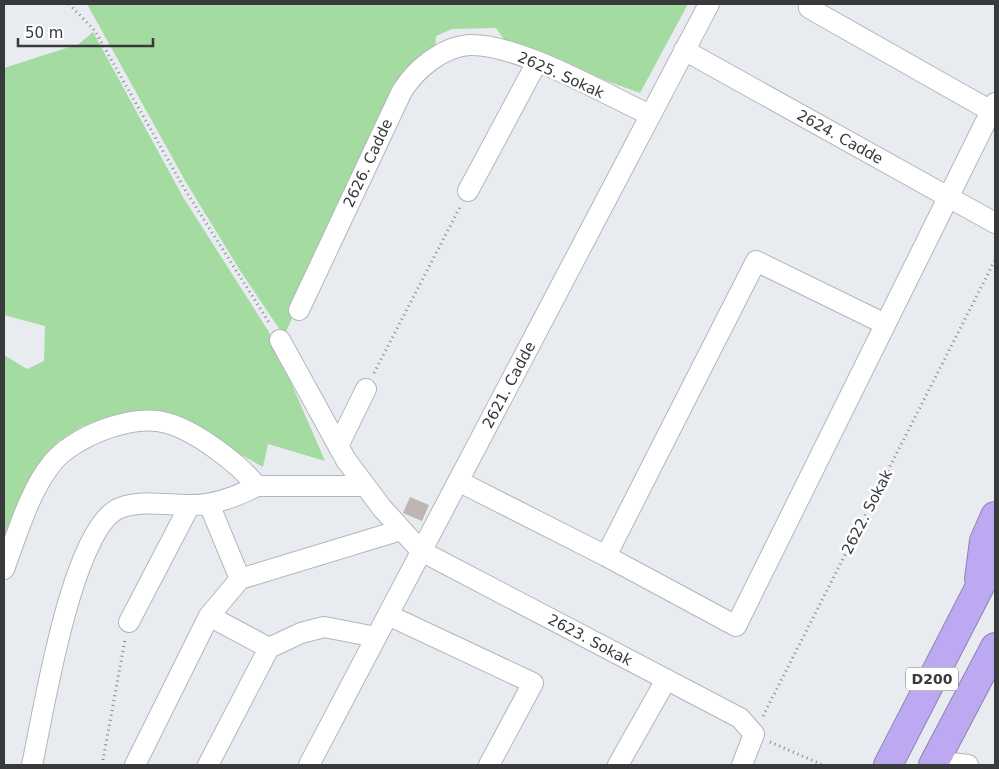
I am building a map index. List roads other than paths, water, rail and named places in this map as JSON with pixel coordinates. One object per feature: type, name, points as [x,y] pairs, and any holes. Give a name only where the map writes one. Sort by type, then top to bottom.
[{"type":"highway","points":[[977,592],[984,541],[995,516]]},
{"type":"highway","name":"D200","points":[[888,765],[995,557]]},
{"type":"highway","name":"D200","points":[[934,763],[995,647]]},
{"type":"street","name":"2621. Cadde","points":[[309,765],[708,4]]},
{"type":"street","points":[[458,482],[606,556],[736,626],[993,107],[809,8],[811,4]]},
{"type":"street","name":"2625. Sokak","points":[[469,45],[493,48],[537,62],[650,115]]},
{"type":"street","name":"2626. Cadde","points":[[299,310],[407,83],[437,56],[458,47],[469,45]]},
{"type":"street","name":"2624. Cadde","points":[[684,50],[995,223]]},
{"type":"street","points":[[468,191],[537,62]]},
{"type":"street","points":[[606,556],[756,261],[885,324]]},
{"type":"street","points":[[280,340],[338,446],[365,486],[421,551]]},
{"type":"street","points":[[338,446],[366,389]]},
{"type":"street","points":[[4,569],[36,491],[53,462],[78,441],[106,429],[143,421],[168,423],[192,435],[229,459],[257,486]]},
{"type":"street","points":[[32,765],[67,604],[79,568],[101,526],[113,512],[120,508],[147,504],[199,504],[242,494],[257,486],[365,486]]},
{"type":"street","points":[[199,504],[240,579]]},
{"type":"street","points":[[129,622],[199,504]]},
{"type":"street","points":[[135,765],[209,616],[240,579],[401,530]]},
{"type":"street","name":"2623. Sokak","points":[[421,551],[740,718],[754,734],[742,765]]},
{"type":"street","points":[[388,615],[533,683],[489,765]]},
{"type":"street","points":[[209,616],[269,648]]},
{"type":"street","points":[[208,765],[269,648],[301,633],[324,627],[376,637]]},
{"type":"street","points":[[618,765],[666,680]]},
{"type":"street","points":[[934,763],[968,765]]}]
